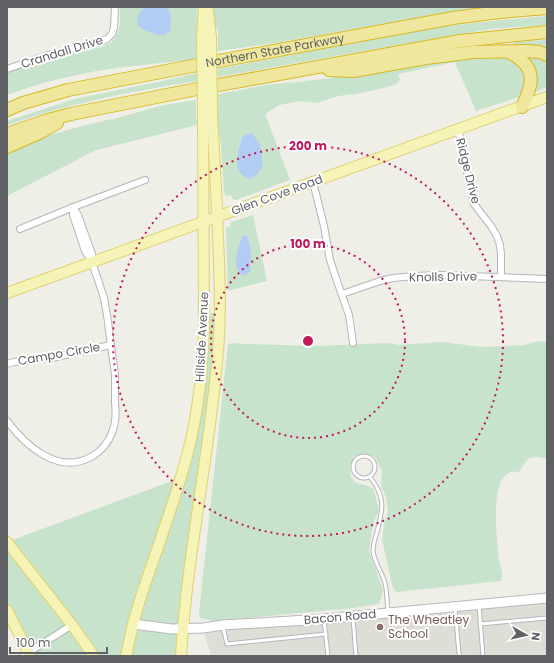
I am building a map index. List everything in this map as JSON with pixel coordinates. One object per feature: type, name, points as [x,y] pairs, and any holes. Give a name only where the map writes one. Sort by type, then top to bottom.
[{"type":"highway","name":"Northern State Parkway","points":[[7,108],[45,96],[91,85],[263,52],[429,22],[500,12],[547,8]]},
{"type":"highway","name":"Northern State Parkway","points":[[7,134],[71,114],[182,92],[460,41],[547,32]]},
{"type":"highway","points":[[508,51],[518,56],[524,62],[530,74],[530,88],[522,106]]},
{"type":"highway","points":[[306,69],[353,71],[473,52],[534,51],[547,55]]},
{"type":"highway","points":[[7,147],[41,132],[71,114]]},
{"type":"main road","name":"Hillside Avenue","points":[[181,656],[188,579],[212,407],[220,326],[217,216],[208,113],[204,7]]},
{"type":"main road","name":"Hillside Avenue","points":[[206,38],[208,7]]},
{"type":"main road","name":"Glen Cove Road","points":[[7,293],[547,97]]},
{"type":"main road","name":"Hillside Avenue","points":[[126,652],[139,603],[179,484],[198,404],[204,326],[203,221],[208,113]]},
{"type":"main road","points":[[7,542],[72,625],[94,656]]},
{"type":"main road","points":[[7,610],[27,655]]},
{"type":"street","name":"Crandall Drive","points":[[7,69],[52,54],[107,39],[112,34],[114,28],[115,7]]},
{"type":"street","name":"Ridge Drive","points":[[458,129],[474,204],[491,226],[500,245],[501,277]]},
{"type":"street","points":[[20,229],[145,180]]},
{"type":"street","points":[[313,182],[324,226],[330,260],[351,322],[353,343]]},
{"type":"street","name":"Campo Circle","points":[[7,421],[16,434],[38,452],[52,460],[67,463],[86,460],[96,454],[109,440],[114,428],[116,414],[115,374],[104,298],[92,262],[92,254],[78,215],[73,207]]},
{"type":"street","name":"Knolls Drive","points":[[342,294],[380,281],[415,276],[440,275],[547,279]]},
{"type":"street","name":"Campo Circle","points":[[7,364],[51,358],[111,344]]},
{"type":"street","name":"Bacon Road","points":[[133,624],[183,629],[324,619],[547,598]]},
{"type":"street","points":[[27,655],[72,625]]},
{"type":"lane","points":[[365,456],[374,461],[374,472],[370,477],[359,477],[354,471],[353,465],[356,460],[365,456]]},
{"type":"lane","points":[[370,477],[378,489],[382,506],[373,550],[385,584],[388,613]]},
{"type":"lane","points":[[478,604],[483,656]]},
{"type":"lane","points":[[455,606],[460,656]]},
{"type":"lane","points":[[353,616],[356,656]]},
{"type":"lane","points":[[480,624],[547,618]]},
{"type":"lane","points":[[324,619],[328,656]]},
{"type":"lane","points":[[223,625],[227,644],[326,634]]},
{"type":"shaded area","name":"The Wheatley School","points":[[547,599],[547,656],[211,656],[203,628]]},
{"type":"green space","points":[[120,7],[197,7],[196,59],[95,71],[53,80],[7,95],[7,72],[111,43],[119,30]]},
{"type":"green space","points":[[208,7],[485,7],[454,11],[269,44],[218,51],[218,27],[211,38]]},
{"type":"green space","points":[[547,16],[547,25],[491,29],[218,77],[218,69],[440,27]]},
{"type":"green space","points":[[547,40],[547,50],[515,47],[514,42]]},
{"type":"green space","points":[[530,54],[547,59],[547,87],[535,92],[527,59]]},
{"type":"green space","points":[[506,56],[516,60],[527,75],[522,96],[476,111],[455,62],[398,74],[400,79],[397,84],[384,88],[338,96],[317,103],[300,101],[279,105],[265,114],[290,180],[236,200],[232,199],[232,196],[230,195],[226,196],[224,192],[217,109],[218,94],[266,85],[316,80],[449,59]]},
{"type":"green space","points":[[197,73],[197,81],[84,102],[7,125],[7,121],[75,99]]},
{"type":"green space","points":[[196,100],[197,125],[96,150],[7,196],[7,154],[20,147],[77,127],[121,117],[159,106]]},
{"type":"green space","points":[[253,215],[267,281],[228,291],[226,227],[231,225],[231,222]]},
{"type":"green space","points":[[205,313],[220,313],[181,656],[30,656],[7,610],[7,542],[180,478],[187,456]]},
{"type":"green space","points":[[538,341],[547,342],[547,458],[534,457],[528,459],[519,472],[507,474],[502,480],[498,489],[496,501],[496,527],[499,563],[502,573],[501,581],[396,592],[392,585],[382,539],[388,511],[386,498],[381,485],[382,470],[375,457],[365,454],[355,456],[350,466],[351,477],[355,482],[373,488],[379,509],[374,522],[369,551],[383,590],[379,604],[354,608],[213,621],[200,618],[199,613],[228,344],[238,343],[317,346],[387,343],[400,345],[442,342],[482,347],[525,345]]},
{"type":"water","points":[[146,7],[165,7],[168,9],[171,18],[170,31],[165,35],[162,35],[151,33],[139,26],[137,23],[138,17],[141,11]]},
{"type":"water","points":[[252,133],[260,144],[263,165],[257,175],[250,179],[240,172],[237,160],[243,136]]},
{"type":"water","points":[[243,235],[248,237],[251,251],[250,272],[246,275],[238,270],[236,265],[237,252]]},
{"type":"place","name":"The Wheatley School","points":[[380,627]]}]
